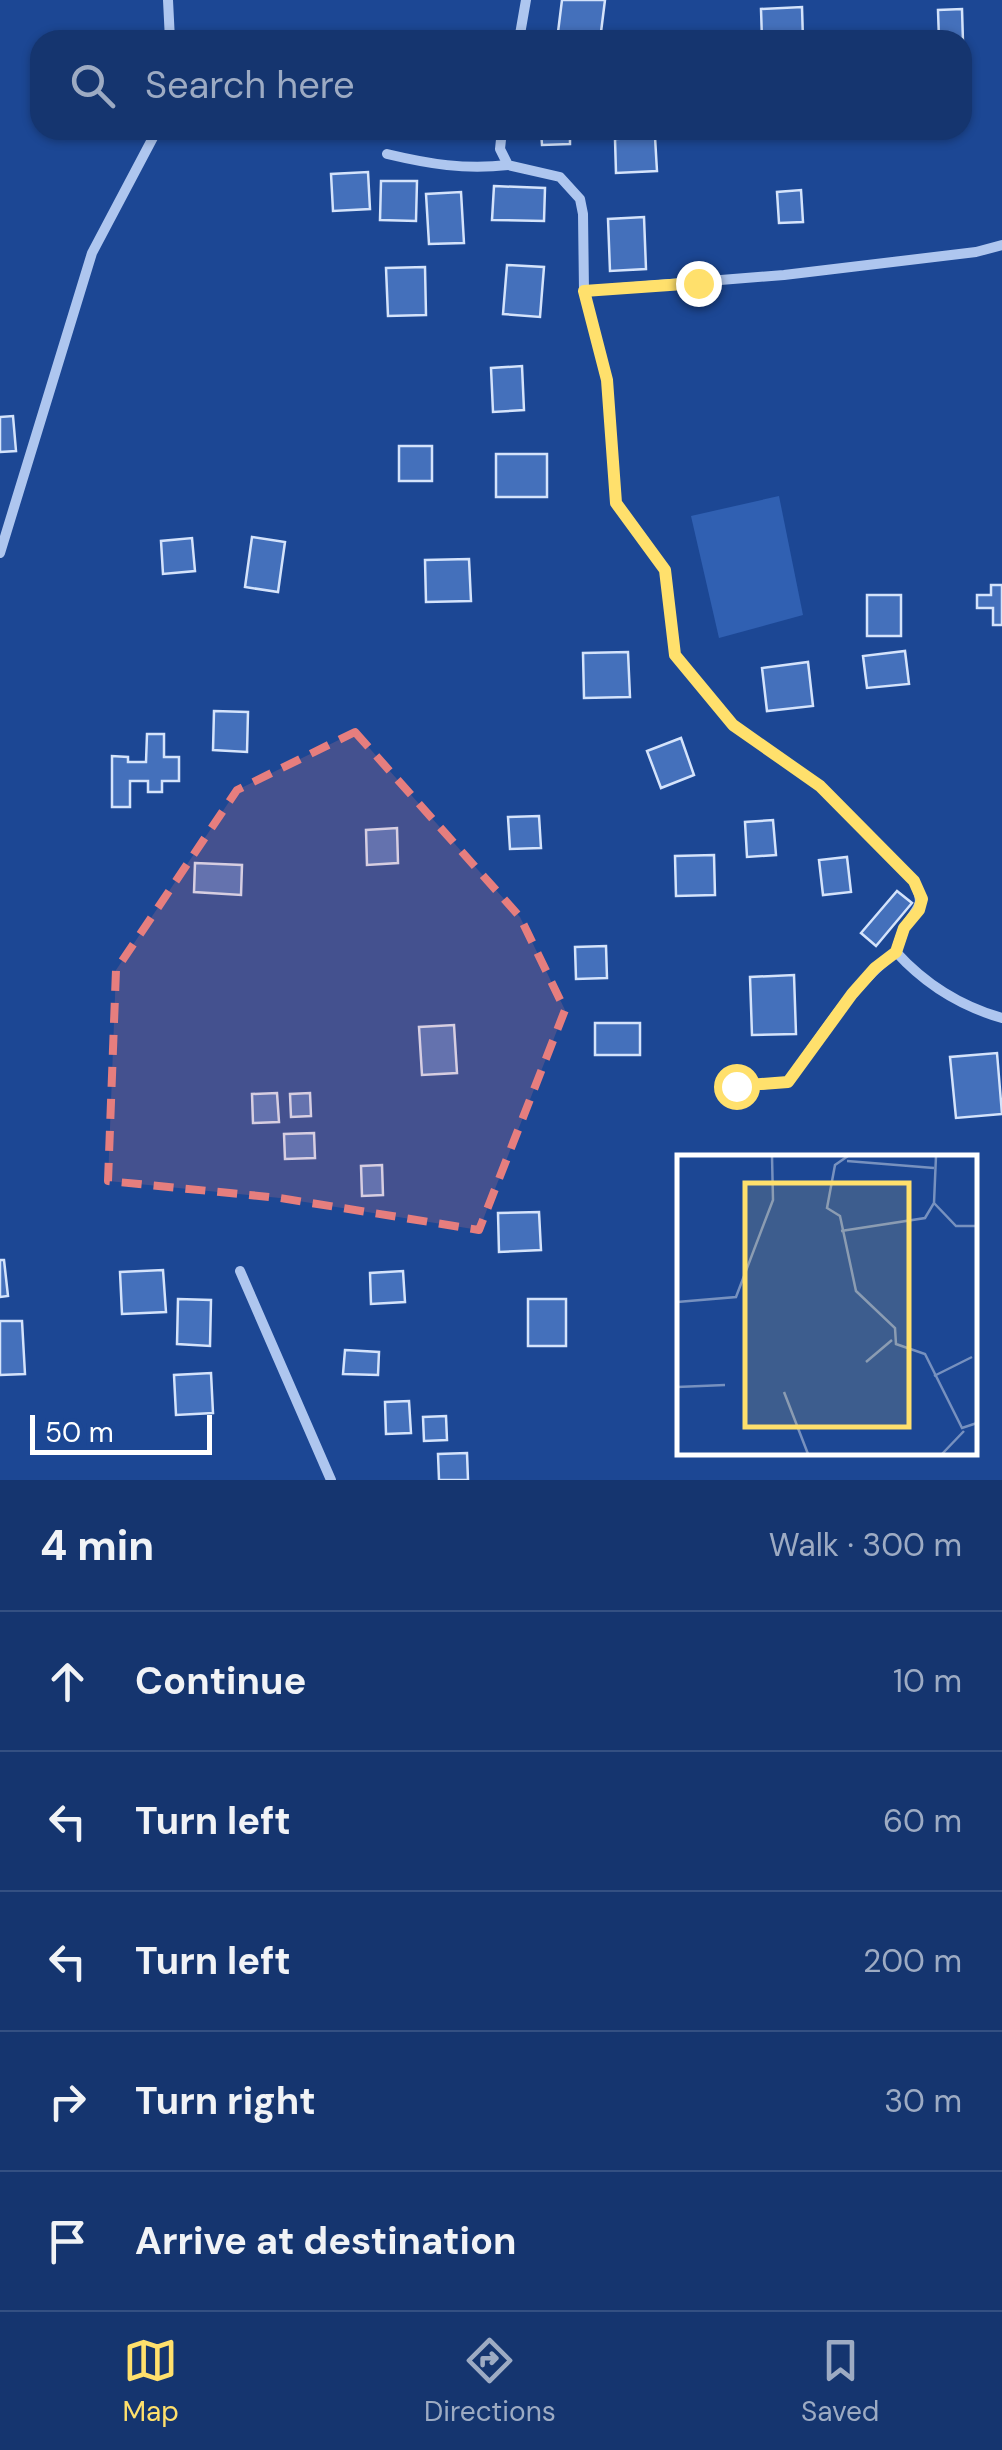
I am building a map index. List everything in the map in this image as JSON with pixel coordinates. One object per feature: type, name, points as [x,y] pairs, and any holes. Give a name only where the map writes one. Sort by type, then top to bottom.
[{"type":"street","points":[[168,0],[170,30]]},
{"type":"street","points":[[521,30],[526,0]]},
{"type":"street","points":[[0,553],[92,253],[152,140]]},
{"type":"street","points":[[501,140],[500,149],[508,164]]},
{"type":"street","points":[[387,154],[453,167],[508,164],[560,177],[580,199],[584,214],[584,291],[607,380],[616,503],[665,570],[675,655],[733,725],[820,786],[914,881],[922,899],[919,910],[904,928],[896,952],[852,994],[788,1082],[736,1086]]},
{"type":"street","points":[[584,291],[784,275],[976,252],[1002,245]]},
{"type":"street","points":[[896,952],[920,979],[976,1011],[1002,1018]]},
{"type":"street","points":[[240,1270],[331,1480]]},
{"type":"highlighted area","points":[[355,732],[520,917],[565,1010],[479,1230],[280,1198],[108,1181],[116,970],[237,790]]},
{"type":"shaded area","points":[[779,496],[803,615],[719,638],[691,516]]},
{"type":"building","points":[[562,0],[605,0],[601,30],[558,30]]},
{"type":"building","points":[[802,7],[803,30],[762,30],[761,9]]},
{"type":"building","points":[[962,9],[963,30],[939,30],[938,10]]},
{"type":"building","points":[[542,140],[570,140],[570,144],[542,145]]},
{"type":"building","points":[[615,140],[655,140],[657,171],[616,173]]},
{"type":"building","points":[[368,172],[370,209],[333,211],[331,174]]},
{"type":"building","points":[[381,181],[417,181],[416,221],[380,220]]},
{"type":"building","points":[[494,186],[545,188],[544,221],[492,220]]},
{"type":"building","points":[[801,190],[803,222],[779,223],[777,192]]},
{"type":"building","points":[[461,192],[464,243],[429,244],[426,194]]},
{"type":"building","points":[[644,217],[646,269],[610,271],[608,219]]},
{"type":"building","points":[[507,265],[544,267],[540,317],[503,314]]},
{"type":"building","points":[[425,267],[426,315],[388,316],[386,268]]},
{"type":"building","points":[[522,366],[524,410],[493,412],[491,368]]},
{"type":"building","points":[[13,416],[16,451],[0,452],[0,417]]},
{"type":"building","points":[[399,446],[432,446],[432,481],[399,481]]},
{"type":"building","points":[[496,454],[547,454],[547,497],[496,497]]},
{"type":"building","points":[[252,537],[285,542],[278,592],[245,587]]},
{"type":"building","points":[[192,538],[195,571],[163,574],[161,541]]},
{"type":"building","points":[[469,559],[471,601],[426,602],[425,560]]},
{"type":"building","points":[[991,585],[1002,585],[1002,625],[993,625],[993,608],[977,608],[977,595],[991,595]]},
{"type":"building","points":[[867,595],[901,595],[901,636],[867,636]]},
{"type":"building","points":[[905,651],[909,684],[867,688],[863,656]]},
{"type":"building","points":[[628,652],[630,697],[584,698],[583,653]]},
{"type":"building","points":[[808,662],[813,706],[767,711],[762,668]]},
{"type":"building","points":[[214,711],[248,712],[247,752],[213,750]]},
{"type":"building","points":[[147,734],[164,734],[164,757],[179,757],[179,781],[162,781],[162,792],[148,792],[148,781],[130,781],[130,807],[112,807],[112,756],[128,757],[128,762],[146,762]]},
{"type":"building","points":[[681,738],[694,775],[661,788],[647,751]]},
{"type":"building","points":[[539,816],[541,848],[510,849],[508,817]]},
{"type":"building","points":[[773,820],[776,855],[747,857],[745,822]]},
{"type":"building","points":[[397,828],[398,863],[367,865],[366,830]]},
{"type":"building","points":[[714,855],[715,895],[676,896],[675,856]]},
{"type":"building","points":[[847,857],[851,892],[823,895],[819,860]]},
{"type":"building","points":[[195,863],[242,865],[241,895],[194,892]]},
{"type":"building","points":[[897,891],[912,903],[876,946],[861,933]]},
{"type":"building","points":[[606,946],[607,978],[576,979],[575,947]]},
{"type":"building","points":[[794,975],[796,1034],[752,1035],[750,977]]},
{"type":"building","points":[[595,1023],[640,1023],[640,1055],[595,1055]]},
{"type":"building","points":[[454,1025],[457,1073],[422,1075],[419,1027]]},
{"type":"building","points":[[997,1053],[1002,1114],[956,1118],[950,1057]]},
{"type":"building","points":[[277,1093],[279,1122],[253,1123],[252,1094]]},
{"type":"building","points":[[310,1093],[311,1116],[291,1117],[290,1094]]},
{"type":"building","points":[[314,1133],[315,1158],[285,1159],[284,1134]]},
{"type":"building","points":[[382,1165],[383,1195],[362,1196],[361,1166]]},
{"type":"building","points":[[539,1212],[541,1250],[499,1252],[498,1213]]},
{"type":"building","points":[[0,1260],[4,1260],[8,1296],[0,1297]]},
{"type":"building","points":[[163,1270],[166,1312],[122,1314],[120,1272]]},
{"type":"building","points":[[403,1271],[405,1302],[371,1304],[370,1273]]},
{"type":"building","points":[[178,1299],[211,1300],[210,1346],[177,1344]]},
{"type":"building","points":[[528,1299],[566,1299],[566,1346],[528,1346]]},
{"type":"building","points":[[0,1321],[22,1321],[25,1374],[0,1375]]},
{"type":"building","points":[[345,1350],[379,1352],[378,1375],[343,1374]]},
{"type":"building","points":[[211,1373],[213,1413],[176,1415],[174,1375]]},
{"type":"building","points":[[409,1401],[411,1433],[386,1434],[385,1402]]},
{"type":"building","points":[[446,1416],[447,1440],[424,1441],[423,1417]]},
{"type":"building","points":[[467,1453],[468,1480],[439,1480],[438,1454]]},
{"type":"route","points":[[698,283],[584,291],[607,380],[616,503],[665,570],[675,655],[733,725],[820,786],[914,881],[922,899],[919,910],[904,928],[896,952],[852,994],[788,1082],[736,1086]]}]
